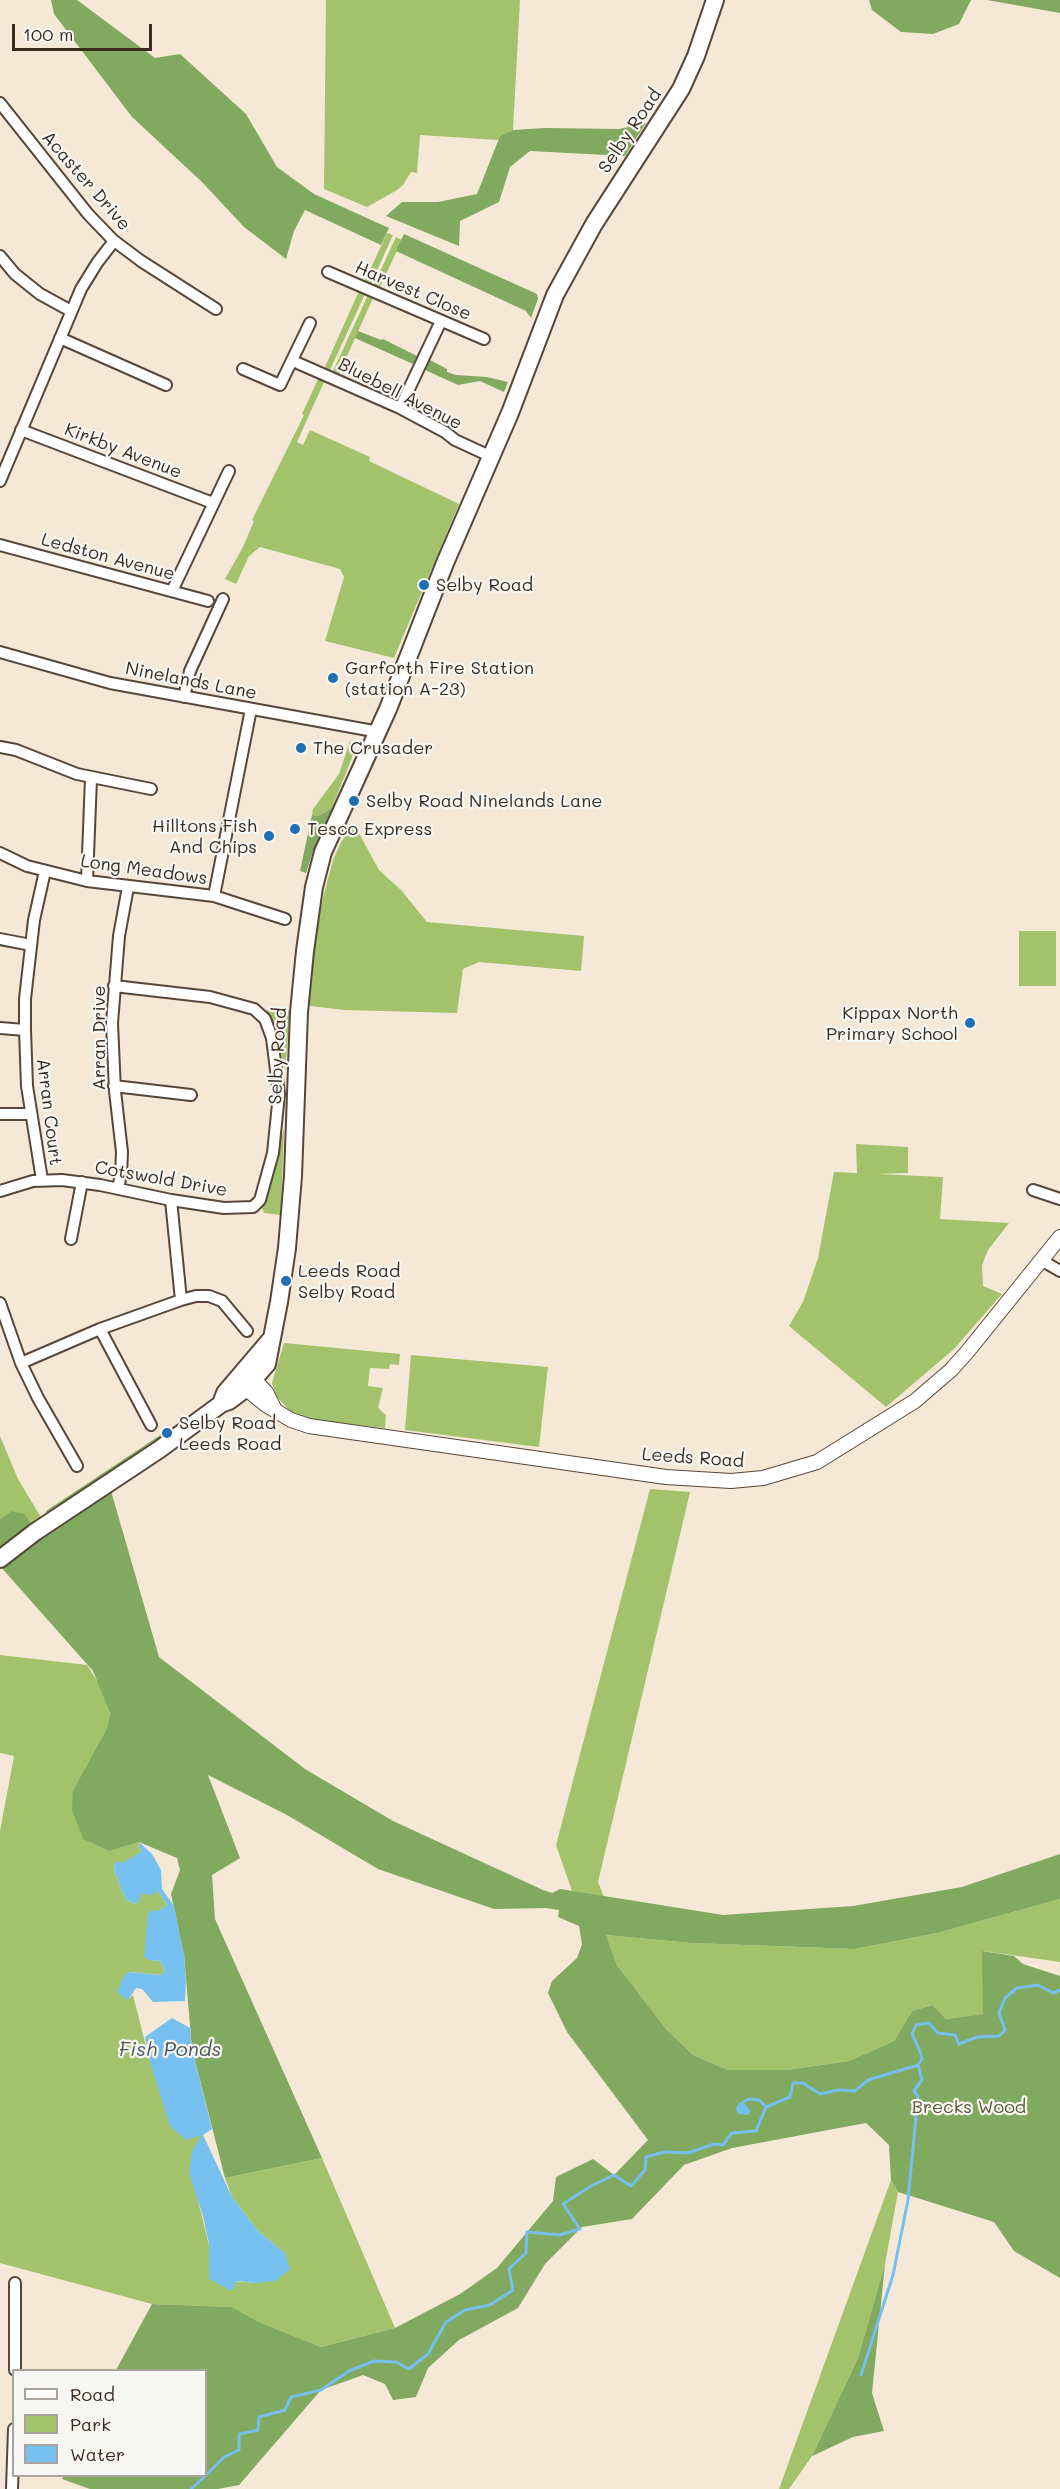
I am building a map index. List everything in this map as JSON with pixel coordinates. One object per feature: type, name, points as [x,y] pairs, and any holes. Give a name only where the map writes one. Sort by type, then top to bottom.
[{"type":"highway","name":"Selby Road","points":[[0,1559],[51,1521],[160,1449],[221,1404],[225,1393],[264,1369],[269,1357],[279,1302],[291,1212],[299,1012],[314,887],[323,852],[378,732],[445,563],[492,457],[555,296],[594,224],[678,95],[696,56],[716,0]]},
{"type":"main road","name":"Leeds Road","points":[[245,1380],[269,1396],[274,1408],[291,1420],[314,1427],[666,1477],[731,1481],[763,1479],[817,1462],[915,1401],[956,1364],[1060,1237]]},
{"type":"street","name":"Acaster Drive","points":[[0,103],[88,214],[114,241],[216,309]]},
{"type":"street","points":[[0,481],[71,311],[87,278],[114,241]]},
{"type":"street","points":[[0,256],[15,274],[40,294],[71,311]]},
{"type":"street","name":"Harvest Close","points":[[325,271],[484,339]]},
{"type":"street","points":[[400,408],[441,321]]},
{"type":"street","points":[[243,369],[280,385],[310,323]]},
{"type":"street","points":[[60,338],[166,385]]},
{"type":"street","name":"Bluebell Avenue","points":[[293,361],[400,408],[445,432],[455,440],[492,457]]},
{"type":"street","name":"Kirkby Avenue","points":[[21,430],[213,503]]},
{"type":"street","points":[[172,591],[228,471]]},
{"type":"street","name":"Ledston Avenue","points":[[0,545],[208,601]]},
{"type":"street","points":[[184,697],[190,672],[223,599]]},
{"type":"street","name":"Ninelands Lane","points":[[0,652],[110,683],[378,732]]},
{"type":"street","points":[[214,896],[251,709]]},
{"type":"street","points":[[0,747],[16,750],[64,770],[91,778],[151,789]]},
{"type":"street","points":[[87,881],[91,778]]},
{"type":"street","name":"Long Meadows","points":[[0,853],[27,866],[87,881],[214,896],[285,919]]},
{"type":"street","name":"Arran Court","points":[[42,1180],[26,1077],[25,1030],[31,945],[45,871]]},
{"type":"street","name":"Arran Drive","points":[[118,1188],[122,1152],[114,1086],[112,1023],[119,936],[128,887]]},
{"type":"street","points":[[0,939],[31,945]]},
{"type":"street","name":"Cotswold Drive","points":[[0,1191],[42,1180],[82,1182],[171,1200],[232,1209],[253,1207],[260,1200],[273,1154],[278,1118],[278,1075],[272,1038],[266,1019],[245,1005],[192,993],[114,986]]},
{"type":"street","points":[[0,1028],[25,1030]]},
{"type":"street","points":[[114,1086],[191,1095]]},
{"type":"street","points":[[0,1114],[31,1114]]},
{"type":"street","points":[[71,1239],[82,1182]]},
{"type":"street","points":[[1033,1190],[1060,1198]]},
{"type":"street","points":[[171,1200],[181,1300]]},
{"type":"street","points":[[1041,1260],[1060,1271]]},
{"type":"street","points":[[21,1363],[100,1329],[181,1300],[202,1296],[216,1298],[228,1305],[247,1331]]},
{"type":"street","points":[[0,1303],[21,1363],[52,1424],[77,1466]]},
{"type":"street","points":[[100,1329],[152,1425]]},
{"type":"street","points":[[15,2283],[15,2369]]},
{"type":"green space","points":[[51,0],[77,0],[155,58],[180,54],[246,114],[277,167],[314,194],[389,228],[381,245],[305,210],[294,231],[286,259],[244,227],[202,182],[132,117],[54,14]]},
{"type":"green space","points":[[326,0],[520,0],[513,130],[500,136],[498,140],[420,135],[417,173],[411,172],[397,190],[367,207],[324,189]]},
{"type":"green space","points":[[869,0],[971,0],[959,24],[933,34],[901,32],[872,10]]},
{"type":"green space","points":[[987,0],[1060,0],[1060,13]]},
{"type":"green space","points":[[646,123],[625,156],[530,151],[510,167],[499,202],[460,221],[459,246],[386,216],[402,202],[438,202],[477,194],[500,136],[513,130],[619,129]]},
{"type":"green space","points":[[387,233],[393,235],[370,286],[364,283]]},
{"type":"green space","points":[[404,234],[537,294],[538,299],[531,318],[526,311],[396,251]]},
{"type":"green space","points":[[396,237],[402,240],[379,289],[373,287]]},
{"type":"green space","points":[[359,291],[365,294],[330,370],[325,367]]},
{"type":"green space","points":[[368,295],[373,298],[339,374],[333,371]]},
{"type":"green space","points":[[358,331],[383,339],[417,356],[413,364],[355,338]]},
{"type":"green space","points":[[430,360],[447,369],[447,372],[456,375],[487,377],[508,382],[504,392],[480,381],[458,385],[425,370]]},
{"type":"green space","points":[[319,377],[324,382],[297,442],[303,445],[310,430],[370,457],[369,461],[459,504],[394,658],[325,641],[344,577],[340,569],[260,547],[249,556],[236,584],[225,579],[243,547],[254,521],[252,520],[304,415],[302,414]]},
{"type":"green space","points":[[350,741],[354,746],[353,755],[332,808],[318,816],[312,815],[313,809],[339,774]]},
{"type":"green space","points":[[332,808],[306,873],[300,871],[312,815],[318,816]]},
{"type":"green space","points":[[354,824],[379,870],[401,890],[427,922],[584,936],[581,971],[479,962],[463,969],[457,1013],[344,1010],[310,1006],[307,1004],[313,949],[323,898],[333,860],[341,842]]},
{"type":"green space","points":[[1019,931],[1056,931],[1056,986],[1019,986]]},
{"type":"green space","points":[[272,1007],[290,1011],[285,1071],[278,1038],[266,1011]]},
{"type":"green space","points":[[284,1128],[281,1215],[264,1213],[261,1206],[268,1189]]},
{"type":"green space","points":[[856,1144],[908,1147],[908,1173],[877,1174],[943,1177],[940,1219],[1009,1223],[988,1250],[982,1265],[983,1286],[1002,1294],[954,1349],[886,1407],[789,1326],[803,1302],[818,1258],[834,1172],[857,1173]]},
{"type":"green space","points":[[284,1343],[400,1354],[399,1365],[390,1364],[389,1369],[370,1368],[368,1386],[383,1388],[378,1408],[386,1415],[385,1428],[314,1420],[301,1417],[289,1410],[276,1396],[272,1383]]},
{"type":"green space","points":[[411,1355],[548,1367],[539,1447],[405,1430]]},
{"type":"green space","points":[[186,1418],[188,1420],[48,1515],[46,1511]]},
{"type":"green space","points":[[0,1436],[18,1479],[42,1519],[32,1525],[11,1511],[0,1519]]},
{"type":"green space","points":[[650,1489],[690,1492],[598,1882],[604,1897],[572,1891],[556,1845]]},
{"type":"green space","name":"Brecks Wood","points":[[111,1491],[159,1657],[305,1769],[393,1821],[552,1893],[560,1889],[723,1915],[853,1906],[962,1887],[1060,1854],[1060,1899],[937,1933],[855,1949],[691,1943],[606,1935],[617,1965],[666,2029],[693,2055],[728,2070],[786,2070],[849,2061],[894,2041],[912,2011],[932,2005],[946,2019],[983,2014],[982,1951],[1014,1956],[1023,1964],[1060,1976],[1060,2278],[1014,2251],[994,2222],[898,2192],[891,2180],[889,2145],[866,2123],[732,2148],[684,2165],[632,2219],[582,2227],[545,2264],[518,2308],[459,2340],[428,2368],[416,2397],[393,2400],[385,2384],[363,2375],[321,2390],[239,2485],[218,2489],[90,2489],[62,2479],[63,2477],[207,2477],[207,2369],[117,2369],[152,2304],[232,2307],[259,2322],[321,2347],[395,2328],[460,2294],[497,2268],[553,2201],[556,2177],[593,2159],[614,2175],[648,2140],[567,2032],[548,1993],[552,1981],[577,1958],[582,1944],[579,1926],[558,1917],[559,1910],[494,1909],[378,1869],[287,1815],[208,1775],[240,1858],[212,1875],[215,1919],[322,2158],[225,2178],[192,2049],[184,1955],[171,1894],[180,1870],[177,1858],[139,1842],[110,1851],[83,1839],[72,1810],[73,1790],[107,1728],[110,1713],[93,1671],[0,1566]]},
{"type":"green space","points":[[11,1511],[24,1514],[32,1525],[0,1549],[0,1519]]},
{"type":"green space","points":[[0,1655],[87,1665],[99,1684],[110,1713],[107,1728],[73,1790],[110,1851],[139,1842],[141,1852],[124,1863],[115,1862],[114,1870],[126,1900],[137,1904],[141,1894],[158,1891],[167,1905],[159,1911],[148,1913],[145,1956],[149,1960],[160,1961],[165,1970],[161,1975],[129,1972],[127,2000],[133,1995],[150,2062],[160,2090],[203,2135],[197,2196],[209,2245],[209,2279],[256,2283],[285,2253],[258,2231],[232,2197],[225,2178],[322,2158],[395,2328],[321,2347],[259,2322],[232,2307],[152,2304],[0,2263],[0,1831],[14,1756],[0,1753]]},
{"type":"green space","points":[[1060,1899],[1060,1962],[983,1951],[984,2014],[946,2019],[931,2005],[912,2011],[894,2041],[849,2061],[786,2070],[728,2070],[693,2055],[666,2029],[617,1965],[606,1935],[691,1943],[855,1949],[937,1933]]},
{"type":"green space","points":[[891,2180],[898,2192],[885,2264],[858,2358],[812,2456],[789,2489],[779,2489]]},
{"type":"green space","points":[[885,2264],[872,2393],[884,2431],[853,2437],[812,2456],[858,2358]]},
{"type":"water","points":[[139,1842],[152,1854],[161,1870],[162,1889],[174,1906],[184,1955],[185,2001],[153,2002],[142,1989],[136,1988],[128,2000],[117,1993],[123,1977],[129,1972],[161,1975],[165,1970],[160,1961],[144,1957],[148,1913],[154,1910],[159,1911],[167,1905],[158,1891],[151,1895],[142,1894],[137,1904],[126,1900],[114,1870],[115,1862],[124,1862],[141,1852]]},
{"type":"water","name":"Fish Ponds","points":[[172,2018],[190,2028],[192,2049],[212,2129],[203,2135],[232,2197],[258,2231],[285,2253],[290,2269],[275,2281],[255,2283],[237,2281],[232,2291],[209,2279],[209,2244],[203,2216],[189,2173],[192,2151],[202,2135],[186,2140],[170,2126],[150,2062],[145,2037]]},
{"type":"water","points":[[743,2102],[751,2111],[748,2115],[738,2114],[736,2108],[739,2103]]},
{"type":"waterway","points":[[207,2474],[224,2457],[239,2450],[239,2434],[258,2430],[259,2417],[285,2410],[291,2397],[321,2390],[349,2371],[374,2361],[396,2362],[409,2369],[428,2354],[446,2322],[465,2310],[490,2305],[513,2290],[509,2269],[526,2253],[527,2232],[559,2235],[580,2229],[563,2204],[591,2186],[614,2175],[631,2186],[645,2170],[646,2157],[664,2152],[688,2153],[714,2144],[723,2145],[732,2133],[756,2131],[766,2107],[790,2097],[793,2083],[803,2083],[820,2094],[838,2090],[855,2091],[868,2080],[918,2065],[922,2059],[912,2034],[916,2025],[929,2023],[938,2033],[955,2035],[959,2044],[977,2037],[999,2036],[1005,2030],[999,2013],[1005,1998],[1017,1988],[1038,1985],[1053,1993],[1060,1990]]},
{"type":"waterway","points":[[861,2375],[893,2275],[908,2200],[918,2096],[914,2091],[922,2080],[918,2065]]},
{"type":"waterway","points":[[743,2102],[749,2099],[759,2100],[766,2107]]},
{"type":"waterway","points":[[191,2489],[204,2477]]},
{"type":"place","name":"Selby Road","points":[[424,585]]},
{"type":"place","name":"Garforth Fire Station (station A-23)","points":[[333,678]]},
{"type":"place","name":"The Crusader","points":[[301,748]]},
{"type":"place","name":"Selby Road Ninelands Lane","points":[[354,801]]},
{"type":"place","name":"Tesco Express","points":[[295,829]]},
{"type":"place","name":"Hilltons Fish And Chips","points":[[269,836]]},
{"type":"place","name":"Kippax North Primary School","points":[[970,1023]]},
{"type":"place","name":"Leeds Road Selby Road","points":[[286,1281]]},
{"type":"place","name":"Selby Road Leeds Road","points":[[167,1433]]}]
